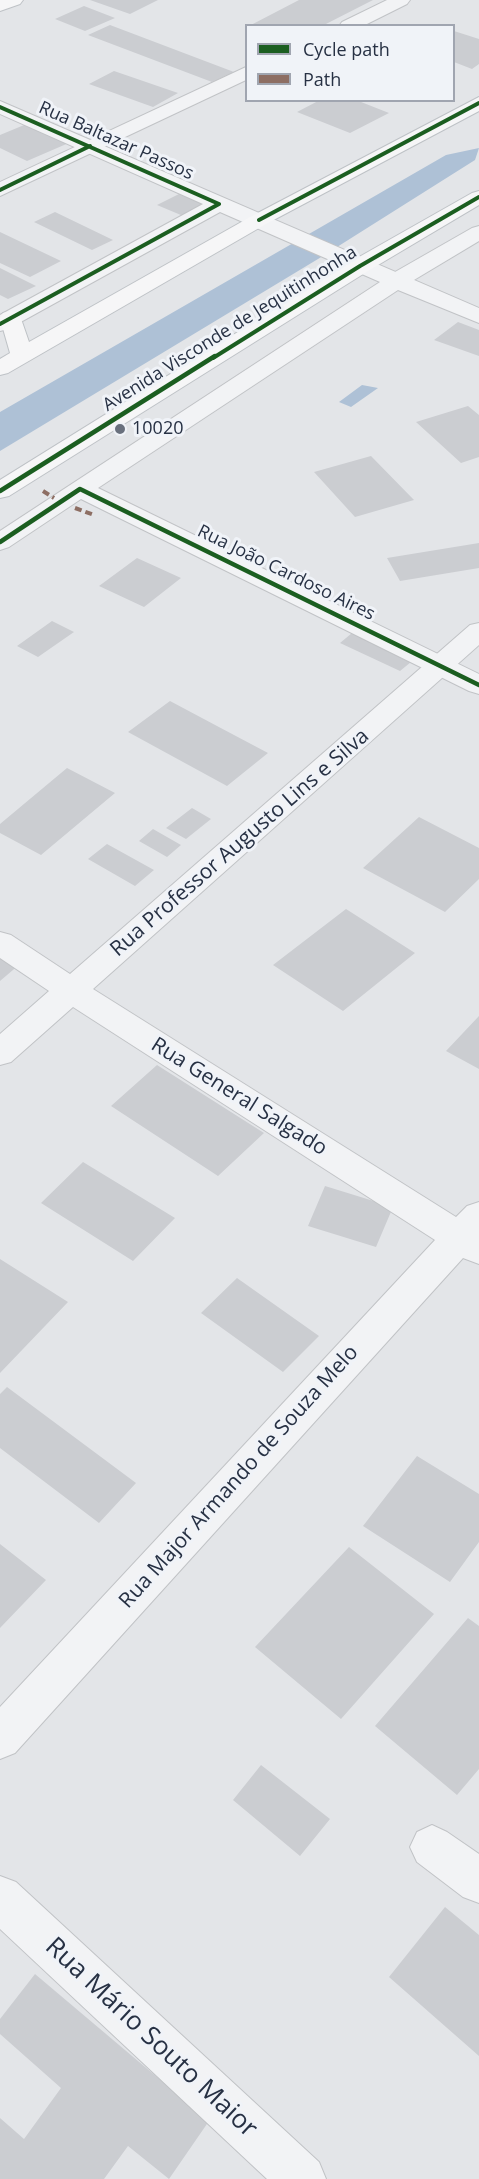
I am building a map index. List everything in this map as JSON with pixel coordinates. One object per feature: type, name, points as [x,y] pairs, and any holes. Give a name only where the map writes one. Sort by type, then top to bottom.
[{"type":"main road","points":[[0,6],[14,0]]},
{"type":"main road","points":[[0,368],[267,224],[479,103]]},
{"type":"main road","name":"Avenida Visconde de Jequitinhonha","points":[[0,491],[360,266],[479,197]]},
{"type":"main road","points":[[6,321],[22,356]]},
{"type":"street","points":[[352,24],[401,0]]},
{"type":"street","points":[[0,190],[245,73]]},
{"type":"street","name":"Rua Baltazar Passos","points":[[0,107],[479,316]]},
{"type":"street","points":[[6,321],[219,204]]},
{"type":"street","points":[[0,542],[396,281],[479,232]]},
{"type":"street","name":"Rua João Cardoso Aires","points":[[80,489],[479,685]]},
{"type":"street","name":"Rua Professor Augusto Lins e Silva","points":[[0,1053],[479,631]]},
{"type":"street","name":"Rua General Salgado","points":[[0,943],[72,991],[472,1234]]},
{"type":"street","name":"Rua Major Armando de Souza Melo","points":[[0,1738],[472,1234]]},
{"type":"street","points":[[432,1847],[479,1881]]},
{"type":"street","name":"Rua Mário Souto Maior","points":[[0,1898],[302,2179]]},
{"type":"water","points":[[479,148],[475,160],[318,259],[0,451],[0,412],[446,155]]},
{"type":"water","points":[[362,385],[378,388],[351,407],[339,402]]},
{"type":"building","points":[[90,0],[158,0],[130,14]]},
{"type":"building","points":[[299,0],[373,0],[326,24],[253,24]]},
{"type":"building","points":[[84,6],[115,18],[85,31],[55,19]]},
{"type":"building","points":[[110,25],[234,72],[212,82],[88,35]]},
{"type":"building","points":[[455,31],[479,39],[479,64],[472,69],[455,62]]},
{"type":"building","points":[[114,71],[178,93],[153,107],[89,84]]},
{"type":"building","points":[[316,102],[361,102],[389,113],[350,133],[297,112]]},
{"type":"building","points":[[29,123],[71,142],[27,161],[0,148],[0,135]]},
{"type":"building","points":[[181,193],[211,206],[188,218],[157,205]]},
{"type":"building","points":[[55,212],[113,240],[92,250],[34,222]]},
{"type":"building","points":[[0,232],[61,261],[30,277],[0,263]]},
{"type":"building","points":[[0,268],[36,286],[8,299],[0,295]]},
{"type":"building","points":[[458,322],[479,330],[479,356],[434,340]]},
{"type":"building","points":[[468,406],[479,415],[479,457],[461,463],[416,422]]},
{"type":"building","points":[[371,456],[414,500],[355,517],[314,472]]},
{"type":"building","points":[[479,543],[479,568],[400,581],[387,558]]},
{"type":"building","points":[[137,558],[181,578],[144,607],[99,586]]},
{"type":"building","points":[[52,621],[74,632],[38,657],[17,646]]},
{"type":"building","points":[[352,633],[411,662],[400,671],[340,643]]},
{"type":"building","points":[[170,701],[268,753],[227,786],[128,732]]},
{"type":"building","points":[[67,768],[115,793],[41,855],[0,833],[0,824]]},
{"type":"building","points":[[192,808],[211,819],[186,839],[166,828]]},
{"type":"building","points":[[419,817],[479,848],[479,879],[445,912],[363,868]]},
{"type":"building","points":[[153,829],[181,845],[167,857],[139,841]]},
{"type":"building","points":[[107,844],[154,870],[135,886],[88,859]]},
{"type":"building","points":[[346,909],[415,953],[343,1011],[273,965]]},
{"type":"building","points":[[0,952],[20,964],[0,981]]},
{"type":"building","points":[[479,1016],[479,1069],[446,1051]]},
{"type":"building","points":[[157,1065],[264,1133],[218,1176],[111,1106]]},
{"type":"building","points":[[83,1162],[175,1218],[133,1261],[41,1203]]},
{"type":"building","points":[[325,1186],[393,1207],[376,1247],[308,1226]]},
{"type":"building","points":[[0,1259],[68,1302],[0,1373]]},
{"type":"building","points":[[237,1278],[319,1336],[283,1372],[201,1313]]},
{"type":"building","points":[[7,1387],[136,1483],[99,1523],[0,1448],[0,1394]]},
{"type":"building","points":[[417,1456],[479,1494],[479,1542],[450,1582],[363,1526]]},
{"type":"building","points":[[0,1544],[46,1580],[0,1628]]},
{"type":"building","points":[[349,1547],[434,1614],[341,1719],[255,1647]]},
{"type":"building","points":[[468,1618],[479,1626],[479,1769],[457,1795],[375,1726]]},
{"type":"building","points":[[261,1765],[330,1819],[300,1856],[233,1800]]},
{"type":"building","points":[[445,1907],[479,1935],[479,2056],[389,1977]]},
{"type":"building","points":[[35,1974],[209,2121],[169,2179],[128,2146],[104,2179],[0,2179],[0,2118],[24,2139],[61,2088],[0,2034],[0,2019]]},
{"type":"marked path","points":[[43,491],[54,498]]},
{"type":"marked path","points":[[75,508],[94,515]]},
{"type":"cycle path","points":[[259,220],[479,103]]},
{"type":"cycle path","points":[[0,107],[219,204]]},
{"type":"cycle path","points":[[0,190],[90,146]]},
{"type":"cycle path","points":[[0,491],[360,266],[479,197]]},
{"type":"cycle path","points":[[0,324],[219,204]]},
{"type":"cycle path","points":[[0,542],[80,489],[479,685]]},
{"type":"place","name":"10020","points":[[120,429]]}]
